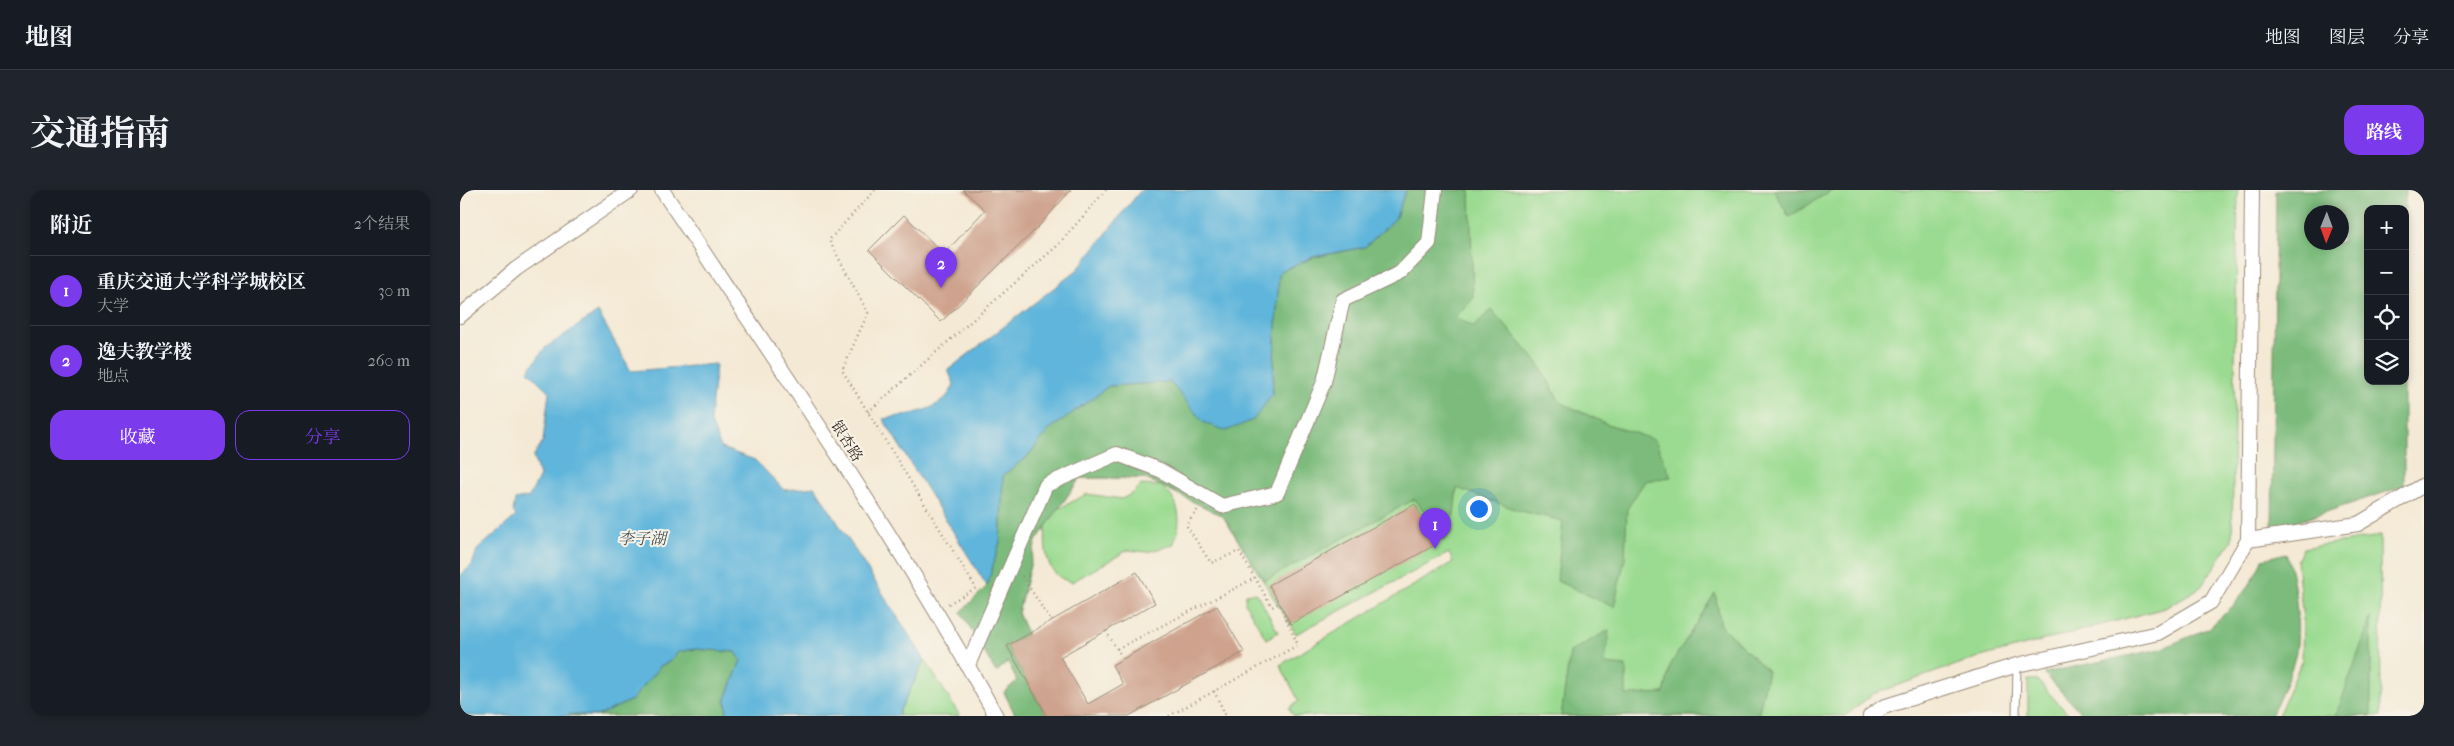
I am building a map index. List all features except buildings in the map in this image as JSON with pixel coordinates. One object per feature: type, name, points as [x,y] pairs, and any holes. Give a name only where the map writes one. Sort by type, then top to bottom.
[{"type":"street","points":[[462,311],[516,269],[631,190]]},
{"type":"street","name":"银杏路","points":[[662,190],[796,390],[936,612],[996,716]]},
{"type":"street","points":[[968,665],[1046,485],[1117,454],[1160,470],[1222,506],[1277,494],[1324,382],[1343,300],[1400,273],[1429,243],[1435,190]]},
{"type":"street","points":[[1870,716],[1883,707],[2017,665],[2158,633],[2211,602],[2248,540],[2252,190]]},
{"type":"street","points":[[2248,540],[2358,524],[2424,485]]},
{"type":"lane","points":[[2016,716],[2017,665]]},
{"type":"path","points":[[875,190],[829,240],[868,313],[842,370],[976,588],[936,612]]},
{"type":"path","points":[[868,412],[1057,246],[1106,190]]},
{"type":"path","points":[[1169,716],[1298,645],[1279,603],[1272,607],[1239,551],[1211,563],[1186,525],[1208,497]]},
{"type":"path","points":[[1013,562],[1050,621]]},
{"type":"path","points":[[1117,649],[1255,578]]},
{"type":"path","points":[[1106,631],[1123,659]]},
{"type":"path","points":[[1214,692],[1226,716]]},
{"type":"green space","points":[[1406,190],[2238,190],[2232,540],[2201,587],[2165,608],[1973,659],[1873,694],[1845,716],[1294,716],[1289,708],[1299,701],[1280,665],[1453,562],[1449,553],[1296,634],[1223,516],[1145,478],[1080,478],[1058,509],[1087,494],[1122,499],[1133,493],[1141,485],[1161,486],[1168,492],[1176,506],[1179,520],[1176,537],[1173,545],[1147,552],[1128,550],[1072,582],[1063,579],[1051,568],[1045,544],[1046,527],[1036,541],[1018,613],[1027,634],[1007,646],[1047,716],[1016,716],[1004,692],[1017,681],[1008,662],[996,672],[961,612],[987,586],[1000,542],[1279,272],[1313,257],[1365,247],[1395,219]]},
{"type":"green space","points":[[1406,190],[1470,190],[1473,298],[1455,317],[1474,327],[1491,309],[1538,363],[1560,402],[1605,423],[1655,440],[1671,477],[1645,481],[1627,509],[1625,558],[1614,607],[1557,581],[1563,521],[1517,510],[1457,488],[1452,532],[1443,541],[1415,499],[1264,581],[1223,516],[1145,478],[1080,478],[1036,541],[1018,613],[1027,634],[1007,646],[1047,716],[1016,716],[1004,692],[1017,681],[1008,662],[996,672],[961,612],[987,586],[1000,542],[1003,475],[1027,457],[1050,429],[1109,386],[1171,382],[1203,422],[1272,395],[1279,272],[1315,257],[1365,247],[1395,219]]},
{"type":"green space","points":[[1774,190],[1832,190],[1789,217]]},
{"type":"green space","points":[[2276,190],[2405,190],[2405,205],[2364,205],[2364,385],[2404,385],[2404,486],[2272,530]]},
{"type":"green space","points":[[2380,536],[2381,716],[2278,716],[2302,660],[2303,621],[2297,561],[2303,548]]},
{"type":"green space","points":[[2286,553],[2292,573],[2296,598],[2297,644],[2291,671],[2271,716],[2084,716],[2044,673],[2161,649],[2209,628],[2234,605],[2252,581],[2263,559]]},
{"type":"green space","points":[[1715,593],[1721,626],[1768,671],[1758,716],[1561,716],[1570,652],[1609,630],[1605,664],[1626,666],[1626,695],[1664,693],[1671,664]]},
{"type":"green space","points":[[1246,594],[1257,594],[1278,632],[1266,639],[1245,603]]},
{"type":"green space","points":[[2371,617],[2371,716],[2336,716]]},
{"type":"green space","points":[[696,649],[736,652],[741,660],[726,699],[727,716],[597,716],[632,700],[660,666],[669,662],[678,652]]},
{"type":"green space","points":[[925,660],[960,716],[899,716],[899,712]]},
{"type":"green space","points":[[2028,680],[2037,680],[2070,716],[2028,716]]},
{"type":"green space","points":[[569,714],[597,716],[568,716]]},
{"type":"water","points":[[1141,190],[1406,190],[1395,219],[1365,247],[1313,257],[1279,272],[1272,395],[1253,420],[1226,431],[1203,422],[1170,382],[1109,386],[1050,429],[1027,457],[1003,475],[1000,542],[987,586],[883,419],[924,410],[942,401],[954,384],[948,370],[1077,270]]},
{"type":"water","name":"李子湖","points":[[598,312],[631,371],[716,364],[710,420],[721,448],[755,460],[784,490],[815,487],[925,660],[899,712],[899,716],[727,716],[726,699],[741,660],[736,652],[696,649],[678,652],[669,662],[660,666],[632,700],[597,716],[569,714],[567,716],[460,716],[460,576],[472,565],[477,550],[516,516],[513,511],[515,500],[529,497],[540,476],[533,457],[543,441],[549,392],[528,371],[545,348]]},
{"type":"place","name":"逸夫教学楼","points":[[941,288]]},
{"type":"place","name":"重庆交通大学科学城校区","points":[[1435,549]]}]
